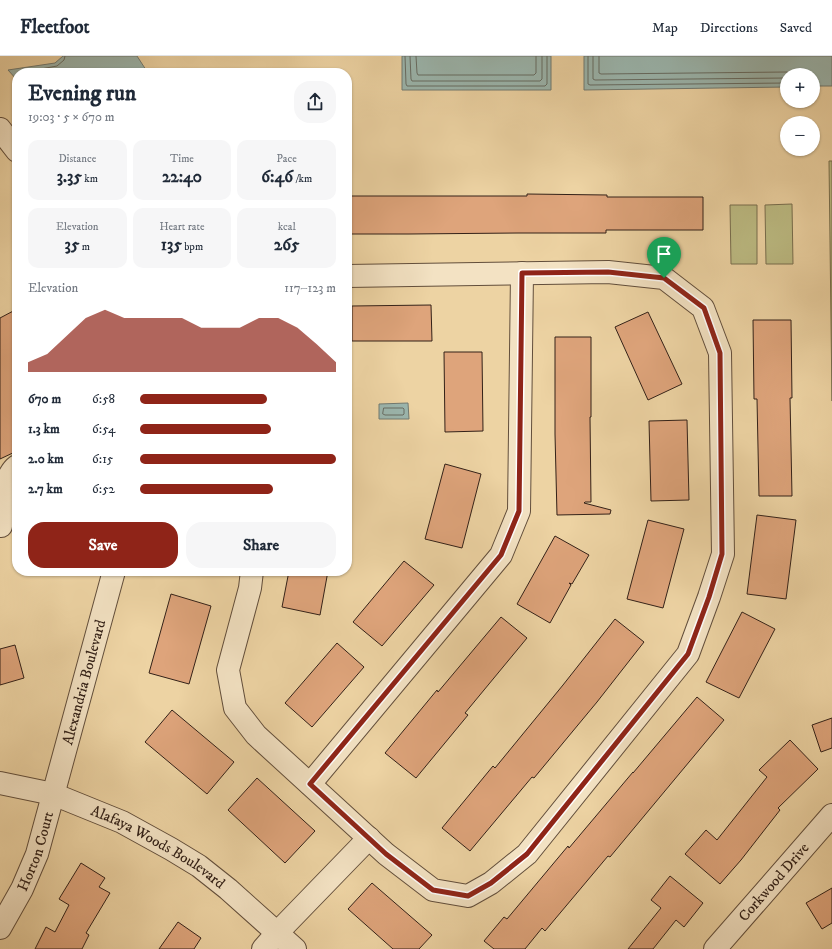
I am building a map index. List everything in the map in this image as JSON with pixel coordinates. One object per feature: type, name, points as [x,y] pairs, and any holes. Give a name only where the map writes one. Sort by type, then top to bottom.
[{"type":"street","points":[[0,129],[12,145]]},
{"type":"street","points":[[251,576],[250,588],[228,670],[235,708],[256,735],[386,854],[433,890],[468,896],[491,883],[527,854],[688,654],[709,597],[722,554],[720,353],[704,308],[664,278],[608,272],[352,276]]},
{"type":"street","points":[[310,784],[501,555],[519,511],[522,273]]},
{"type":"street","points":[[6,526],[6,484],[12,471]]},
{"type":"street","name":"Alexandria Boulevard","points":[[54,794],[113,576]]},
{"type":"street","name":"Alafaya Woods Boulevard","points":[[0,783],[54,794],[122,822],[171,849],[199,866],[228,889],[295,949]]},
{"type":"street","name":"Horton Court","points":[[0,928],[22,889],[37,854],[54,794]]},
{"type":"street","name":"Corkwood Drive","points":[[715,949],[831,816]]},
{"type":"street","points":[[263,949],[369,838]]},
{"type":"shaded area","points":[[829,161],[832,161],[832,401]]},
{"type":"shaded area","points":[[792,204],[793,264],[766,264],[765,205]]},
{"type":"shaded area","points":[[730,205],[757,205],[757,264],[731,264]]},
{"type":"water","points":[[63,56],[137,56],[145,68],[21,68],[55,63]]},
{"type":"water","points":[[402,56],[551,56],[551,90],[402,90]]},
{"type":"water","points":[[584,56],[832,56],[832,86],[820,86],[820,68],[780,68],[780,87],[584,90]]},
{"type":"water","points":[[12,69],[12,74],[8,70]]},
{"type":"water","points":[[408,403],[409,419],[379,419],[379,404]]},
{"type":"building","points":[[527,194],[607,195],[607,197],[703,197],[703,230],[606,230],[606,233],[352,234],[352,196],[527,196]]},
{"type":"building","points":[[431,305],[432,341],[352,341],[352,306]]},
{"type":"building","points":[[12,312],[12,453],[0,459],[0,318]]},
{"type":"building","points":[[648,312],[682,384],[648,400],[615,327]]},
{"type":"building","points":[[753,320],[791,320],[792,398],[790,398],[792,496],[759,496],[757,399],[754,399]]},
{"type":"building","points":[[555,337],[591,337],[591,502],[584,503],[611,510],[610,514],[557,515]]},
{"type":"building","points":[[444,352],[482,352],[483,431],[445,432]]},
{"type":"building","points":[[687,420],[689,500],[651,501],[649,421]]},
{"type":"building","points":[[445,464],[481,474],[462,548],[425,539]]},
{"type":"building","points":[[757,515],[796,520],[786,599],[747,594]]},
{"type":"building","points":[[648,520],[684,529],[663,608],[627,599]]},
{"type":"building","points":[[555,536],[589,555],[572,584],[569,583],[571,585],[550,623],[517,604]]},
{"type":"building","points":[[404,561],[434,585],[382,646],[353,622]]},
{"type":"building","points":[[288,576],[327,576],[320,615],[282,607]]},
{"type":"building","points":[[171,594],[211,606],[189,684],[149,673]]},
{"type":"building","points":[[742,612],[775,629],[739,698],[706,682]]},
{"type":"building","points":[[501,617],[527,638],[465,713],[468,715],[416,778],[385,753],[437,690],[438,692]]},
{"type":"building","points":[[615,619],[644,642],[534,778],[532,777],[470,851],[442,828],[493,766],[495,768]]},
{"type":"building","points":[[337,643],[364,667],[312,727],[285,703]]},
{"type":"building","points":[[15,645],[24,678],[0,685],[0,649]]},
{"type":"building","points":[[697,697],[724,720],[610,857],[608,856],[545,931],[542,928],[525,949],[494,949],[484,941],[504,917],[507,919],[568,846],[569,848]]},
{"type":"building","points":[[172,710],[234,762],[207,794],[145,742]]},
{"type":"building","points":[[832,718],[832,748],[821,752],[812,725]]},
{"type":"building","points":[[790,740],[818,769],[778,808],[780,810],[720,884],[685,854],[706,830],[717,840],[767,777],[759,770]]},
{"type":"building","points":[[257,778],[315,831],[285,863],[228,810]]},
{"type":"building","points":[[81,863],[105,878],[99,887],[110,893],[86,933],[89,935],[82,949],[35,949],[46,927],[55,932],[69,905],[59,899]]},
{"type":"building","points":[[670,876],[703,903],[684,927],[676,920],[653,949],[628,949],[661,908],[651,900]]},
{"type":"building","points":[[372,883],[432,935],[419,949],[393,949],[348,909]]},
{"type":"building","points":[[832,888],[832,923],[822,929],[806,903]]},
{"type":"building","points":[[178,922],[201,938],[194,949],[159,949]]},
{"type":"route","points":[[608,272],[664,278],[704,308],[720,353],[722,554],[709,597],[688,654],[527,854],[491,883],[468,896],[433,890],[386,854],[310,784],[501,555],[519,511],[522,273],[608,272]]}]
